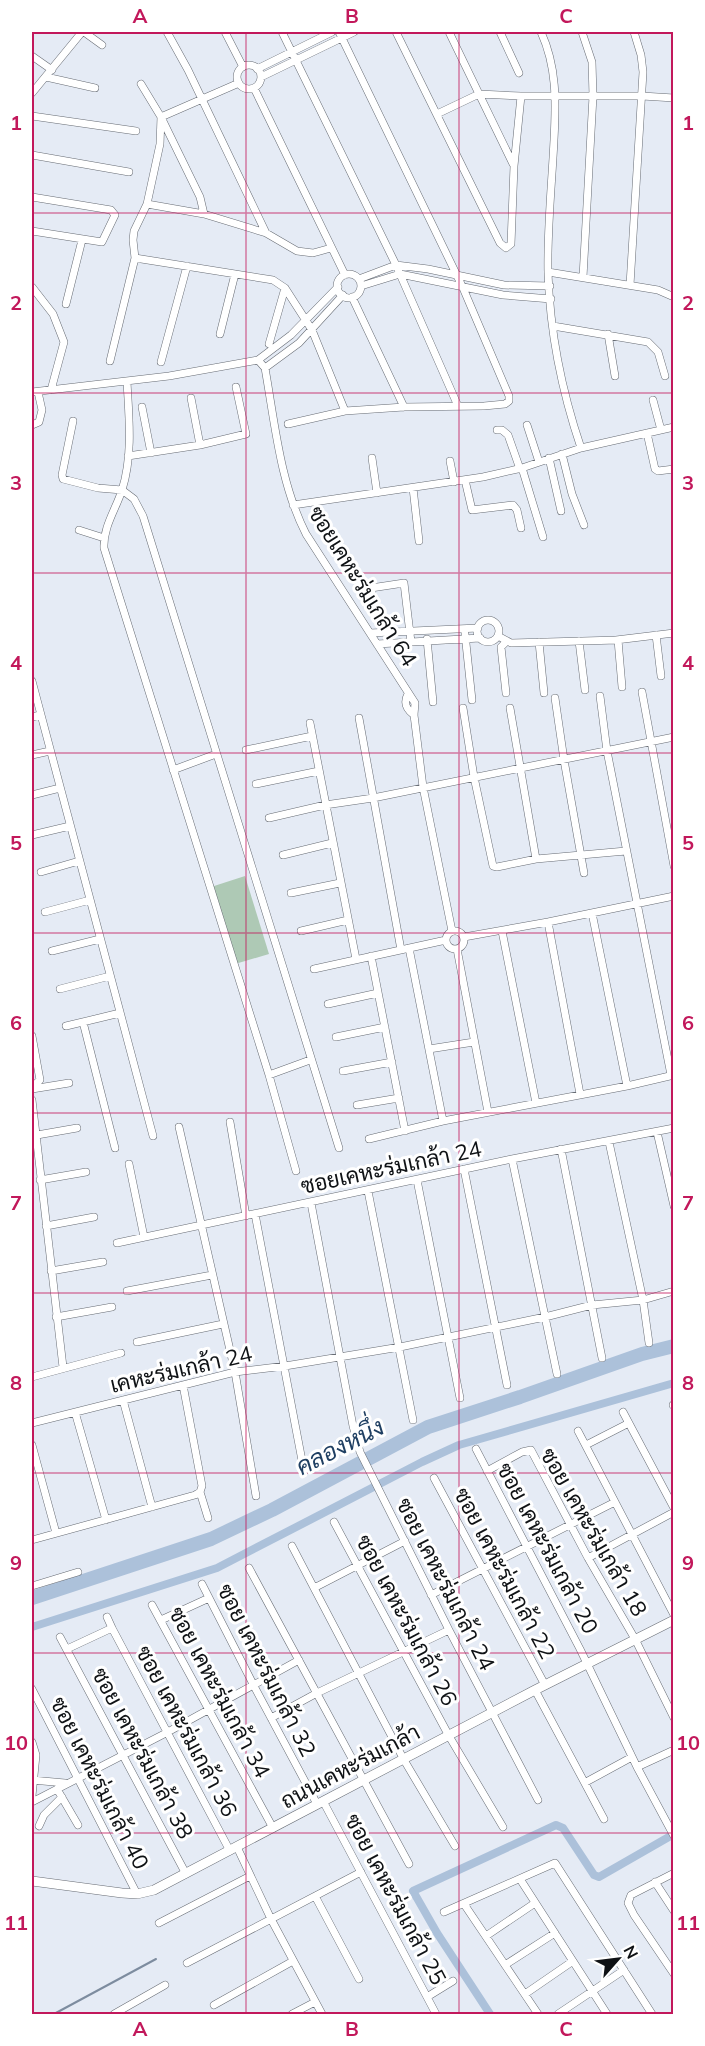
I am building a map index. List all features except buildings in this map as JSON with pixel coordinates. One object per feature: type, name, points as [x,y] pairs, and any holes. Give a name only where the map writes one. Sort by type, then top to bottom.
[{"type":"street","points":[[32,93],[83,32],[102,45]]},
{"type":"street","points":[[167,32],[266,233]]},
{"type":"street","points":[[225,32],[243,67]]},
{"type":"street","points":[[282,32],[396,265],[458,406]]},
{"type":"street","points":[[257,69],[332,32]]},
{"type":"street","points":[[261,77],[253,66],[243,67],[238,74],[239,83],[246,89],[255,88],[261,77],[341,34],[354,32]]},
{"type":"street","points":[[396,32],[500,243],[506,248],[511,244],[514,166],[521,96]]},
{"type":"street","points":[[448,32],[514,166]]},
{"type":"street","points":[[500,32],[519,73]]},
{"type":"street","points":[[541,32],[550,54],[556,96],[548,272],[553,326],[563,386],[581,448]]},
{"type":"street","points":[[582,32],[592,62],[593,96],[583,277]]},
{"type":"street","points":[[630,285],[643,72],[634,32]]},
{"type":"street","points":[[288,424],[345,411],[404,407],[484,406],[505,404],[509,401],[509,396],[463,288],[341,34]]},
{"type":"street","points":[[32,56],[52,70]]},
{"type":"street","points":[[46,77],[95,88]]},
{"type":"street","points":[[161,117],[239,83]]},
{"type":"street","points":[[141,84],[161,117],[200,198],[204,214]]},
{"type":"street","points":[[255,88],[345,275]]},
{"type":"street","points":[[437,114],[479,94],[674,98]]},
{"type":"street","points":[[32,116],[136,131]]},
{"type":"street","points":[[110,361],[135,258],[134,231],[147,204],[159,144],[161,117]]},
{"type":"street","points":[[32,155],[129,172]]},
{"type":"street","points":[[32,197],[114,212],[115,215],[102,242],[32,231]]},
{"type":"street","points":[[147,204],[204,214],[266,233],[297,251],[313,253],[331,248]]},
{"type":"street","points":[[66,304],[82,240]]},
{"type":"street","points":[[135,258],[273,280],[285,288],[312,330],[345,411]]},
{"type":"street","points":[[360,283],[396,265],[428,269],[504,285],[550,286]]},
{"type":"street","points":[[161,362],[187,266]]},
{"type":"street","points":[[548,272],[658,290],[674,297]]},
{"type":"street","points":[[220,334],[235,274]]},
{"type":"street","points":[[32,425],[39,422],[42,415],[35,392],[128,382],[258,360],[291,335],[338,287],[340,279],[345,275],[353,274],[360,283],[359,293],[352,297],[343,295],[338,287]]},
{"type":"street","points":[[360,283],[400,274],[502,295],[551,299]]},
{"type":"street","points":[[32,287],[53,314],[64,342],[51,390]]},
{"type":"street","points":[[268,344],[285,288]]},
{"type":"street","points":[[258,360],[266,368],[299,343],[343,295]]},
{"type":"street","points":[[352,297],[404,407]]},
{"type":"street","points":[[553,326],[648,342],[658,352],[665,376]]},
{"type":"street","points":[[608,334],[615,376]]},
{"type":"street","name":"ซอยเคหะร่มเกล้า 64","points":[[266,368],[284,472],[293,505],[306,534],[415,703],[414,715]]},
{"type":"street","points":[[128,382],[128,456],[122,490],[104,538],[104,548],[296,1171]]},
{"type":"street","points":[[128,456],[200,445],[246,434],[236,387]]},
{"type":"street","points":[[191,398],[200,445]]},
{"type":"street","points":[[653,400],[661,430]]},
{"type":"street","points":[[142,407],[151,453]]},
{"type":"street","points":[[73,421],[63,478],[98,488],[122,490],[134,499],[143,516],[339,1148]]},
{"type":"street","points":[[527,425],[539,462]]},
{"type":"street","points":[[293,505],[465,480],[521,468],[581,448],[674,428]]},
{"type":"street","points":[[497,430],[508,435],[543,537]]},
{"type":"street","points":[[647,433],[655,469],[658,471],[674,469]]},
{"type":"street","points":[[562,454],[572,494],[584,525]]},
{"type":"street","points":[[372,458],[377,493]]},
{"type":"street","points":[[549,458],[561,511]]},
{"type":"street","points":[[450,461],[454,482]]},
{"type":"street","points":[[465,480],[472,510],[513,505],[517,510],[521,528]]},
{"type":"street","points":[[413,488],[419,541]]},
{"type":"street","points":[[79,530],[104,538]]},
{"type":"street","points":[[374,612],[371,588],[404,583],[411,642]]},
{"type":"street","points":[[370,633],[478,628],[486,621],[493,622],[498,627],[498,636],[489,642],[480,638],[377,644]]},
{"type":"street","points":[[478,628],[480,638]]},
{"type":"street","points":[[465,629],[472,700]]},
{"type":"street","points":[[426,630],[433,702]]},
{"type":"street","points":[[498,636],[511,643],[616,640],[674,633]]},
{"type":"street","points":[[656,635],[660,676]]},
{"type":"street","points":[[616,640],[622,687]]},
{"type":"street","points":[[506,693],[501,647],[507,641]]},
{"type":"street","points":[[579,641],[585,690]]},
{"type":"street","points":[[539,642],[544,693]]},
{"type":"street","points":[[32,681],[153,1136]]},
{"type":"street","points":[[642,692],[674,866]]},
{"type":"street","points":[[408,694],[405,700],[406,706],[414,715],[423,787],[452,931]]},
{"type":"street","points":[[369,1139],[442,1121],[627,1086],[672,1075],[607,751],[600,696]]},
{"type":"street","points":[[555,698],[584,873]]},
{"type":"street","points":[[463,708],[492,866],[536,859],[626,851]]},
{"type":"street","points":[[510,708],[536,859]]},
{"type":"street","points":[[32,717],[40,715]]},
{"type":"street","points":[[358,718],[401,950]]},
{"type":"street","points":[[310,723],[356,959]]},
{"type":"street","points":[[246,750],[312,736]]},
{"type":"street","points":[[269,818],[674,737]]},
{"type":"street","points":[[32,755],[50,751]]},
{"type":"street","points":[[172,770],[216,754]]},
{"type":"street","points":[[256,784],[319,771]]},
{"type":"street","points":[[32,795],[60,788]]},
{"type":"street","points":[[32,835],[70,826]]},
{"type":"street","points":[[283,855],[332,843]]},
{"type":"street","points":[[41,872],[79,861]]},
{"type":"street","points":[[291,893],[340,883]]},
{"type":"street","points":[[464,937],[674,896]]},
{"type":"street","points":[[45,912],[90,900]]},
{"type":"street","points":[[592,913],[627,1086]]},
{"type":"street","points":[[301,931],[348,920]]},
{"type":"street","points":[[548,922],[580,1094]]},
{"type":"street","points":[[452,931],[459,931],[464,937],[463,945],[457,949],[450,947],[446,940],[452,931]]},
{"type":"street","points":[[502,931],[536,1103]]},
{"type":"street","points":[[52,951],[100,939]]},
{"type":"street","points":[[314,969],[446,940]]},
{"type":"street","points":[[409,948],[442,1121]]},
{"type":"street","points":[[457,949],[488,1112]]},
{"type":"street","points":[[370,956],[405,1131]]},
{"type":"street","points":[[60,989],[110,976]]},
{"type":"street","points":[[328,1004],[378,993]]},
{"type":"street","points":[[66,1026],[120,1013]]},
{"type":"street","points":[[83,1022],[116,1148]]},
{"type":"street","points":[[336,1038],[385,1027]]},
{"type":"street","points":[[32,1036],[40,1080],[32,1088]]},
{"type":"street","points":[[429,1049],[474,1042]]},
{"type":"street","points":[[268,1075],[310,1060]]},
{"type":"street","points":[[343,1071],[392,1062]]},
{"type":"street","points":[[32,1088],[69,1083]]},
{"type":"street","points":[[357,1105],[399,1098]]},
{"type":"street","points":[[32,1100],[63,1367]]},
{"type":"street","points":[[230,1122],[246,1216]]},
{"type":"street","points":[[179,1127],[235,1372],[256,1496]]},
{"type":"street","points":[[36,1136],[77,1128]]},
{"type":"street","name":"ซอยเคหะร่มเกล้า 24","points":[[117,1243],[512,1159],[674,1128]]},
{"type":"street","points":[[657,1132],[674,1206]]},
{"type":"street","points":[[609,1142],[643,1300],[649,1343]]},
{"type":"street","points":[[561,1149],[602,1358]]},
{"type":"street","points":[[512,1159],[557,1374]]},
{"type":"street","points":[[129,1164],[144,1237]]},
{"type":"street","points":[[464,1169],[507,1386]]},
{"type":"street","points":[[40,1180],[86,1172]]},
{"type":"street","points":[[417,1180],[460,1398]]},
{"type":"street","points":[[368,1191],[413,1420]]},
{"type":"street","name":"ซอย เคหะร่มเกล้า 24","points":[[310,1203],[360,1452],[431,1595],[538,1800]]},
{"type":"street","points":[[255,1214],[304,1471]]},
{"type":"street","points":[[46,1226],[94,1217]]},
{"type":"street","points":[[51,1271],[103,1262]]},
{"type":"street","points":[[127,1291],[212,1275]]},
{"type":"street","name":"เคหะร่มเกล้า 24","points":[[32,1423],[235,1372],[399,1347],[592,1305],[643,1300],[674,1291]]},
{"type":"street","points":[[56,1317],[112,1307]]},
{"type":"street","points":[[137,1342],[223,1324]]},
{"type":"street","points":[[32,1377],[121,1353]]},
{"type":"street","points":[[183,1385],[202,1485],[200,1492],[208,1518]]},
{"type":"street","points":[[123,1400],[152,1507]]},
{"type":"street","points":[[75,1412],[106,1520]]},
{"type":"street","points":[[588,1558],[674,1510],[623,1412]]},
{"type":"street","points":[[586,1445],[629,1423]]},
{"type":"street","points":[[578,1431],[674,1615]]},
{"type":"street","points":[[32,1445],[56,1533]]},
{"type":"street","name":"ซอย เคหะร่มเกล้า 20","points":[[476,1449],[672,1833]]},
{"type":"street","name":"ซอย เคหะร่มเกล้า 18","points":[[487,1471],[522,1452],[531,1450],[588,1558],[635,1639],[674,1718]]},
{"type":"street","name":"ซอย เคหะร่มเกล้า 22","points":[[434,1478],[545,1684]]},
{"type":"street","points":[[32,1540],[200,1492]]},
{"type":"street","points":[[431,1595],[615,1502]]},
{"type":"street","name":"ซอย เคหะร่มเกล้า 26","points":[[334,1522],[448,1736],[503,1827]]},
{"type":"street","points":[[314,1588],[405,1541]]},
{"type":"street","points":[[292,1545],[404,1760],[455,1846]]},
{"type":"street","points":[[249,1568],[409,1864]]},
{"type":"street","points":[[32,1586],[78,1572]]},
{"type":"street","name":"ซอย เคหะร่มเกล้า 32","points":[[202,1584],[271,1718],[320,1803]]},
{"type":"street","points":[[161,1620],[209,1598]]},
{"type":"street","name":"ซอย เคหะร่มเกล้า 34","points":[[152,1605],[273,1828]]},
{"type":"street","name":"ซอย เคหะร่มเกล้า 36","points":[[106,1617],[166,1733],[250,1876],[322,2014]]},
{"type":"street","name":"ถนนเคหะร่มเกล้า","points":[[32,1881],[138,1894],[154,1890],[545,1684],[674,1620]]},
{"type":"street","points":[[67,1649],[112,1628]]},
{"type":"street","points":[[271,1718],[359,1672],[449,1630]]},
{"type":"street","name":"ซอย เคหะร่มเกล้า 38","points":[[60,1637],[186,1874]]},
{"type":"street","points":[[32,1802],[166,1733],[299,1660]]},
{"type":"street","name":"ซอย เคหะร่มเกล้า 40","points":[[32,1689],[138,1894]]},
{"type":"street","points":[[535,1690],[604,1819]]},
{"type":"street","points":[[32,1742],[36,1755],[32,1786],[67,1783]]},
{"type":"street","points":[[638,1767],[674,1750]]},
{"type":"street","points":[[586,1782],[632,1757]]},
{"type":"street","points":[[57,1789],[78,1825]]},
{"type":"street","points":[[39,1826],[44,1815],[62,1797]]},
{"type":"street","name":"ซอย เคหะร่มเกล้า 25","points":[[320,1803],[361,1872],[436,2014]]},
{"type":"street","points":[[444,1912],[555,1863],[652,2014]]},
{"type":"street","points":[[187,1963],[361,1872]]},
{"type":"street","points":[[674,1873],[631,1895],[628,1899],[634,1915],[674,1974]]},
{"type":"street","points":[[159,1923],[250,1876]]},
{"type":"street","points":[[520,1879],[607,2014]]},
{"type":"street","points":[[655,1882],[674,1911]]},
{"type":"street","points":[[315,1896],[359,1979]]},
{"type":"street","points":[[486,1936],[535,1903]]},
{"type":"street","points":[[464,1904],[538,2014]]},
{"type":"street","points":[[505,1965],[555,1933]]},
{"type":"street","points":[[214,2005],[293,1961]]},
{"type":"street","points":[[525,1994],[573,1961]]},
{"type":"street","points":[[558,2014],[624,1970]]},
{"type":"street","points":[[427,1997],[453,1981]]},
{"type":"street","points":[[116,2014],[165,1985]]},
{"type":"street","points":[[292,2014],[315,2002]]},
{"type":"green space","points":[[245,876],[269,954],[235,964],[211,887]]},
{"type":"waterway","name":"คลองหนึ่ง","points":[[32,1598],[211,1539],[272,1510],[428,1427],[642,1354],[674,1346]]},
{"type":"waterway","points":[[32,1627],[217,1568],[459,1445],[674,1383]]},
{"type":"waterway","points":[[490,2014],[437,1933],[413,1891],[556,1825],[563,1828],[594,1875],[599,1877],[674,1834]]},
{"type":"waterway","points":[[54,2014],[156,1959]]}]
